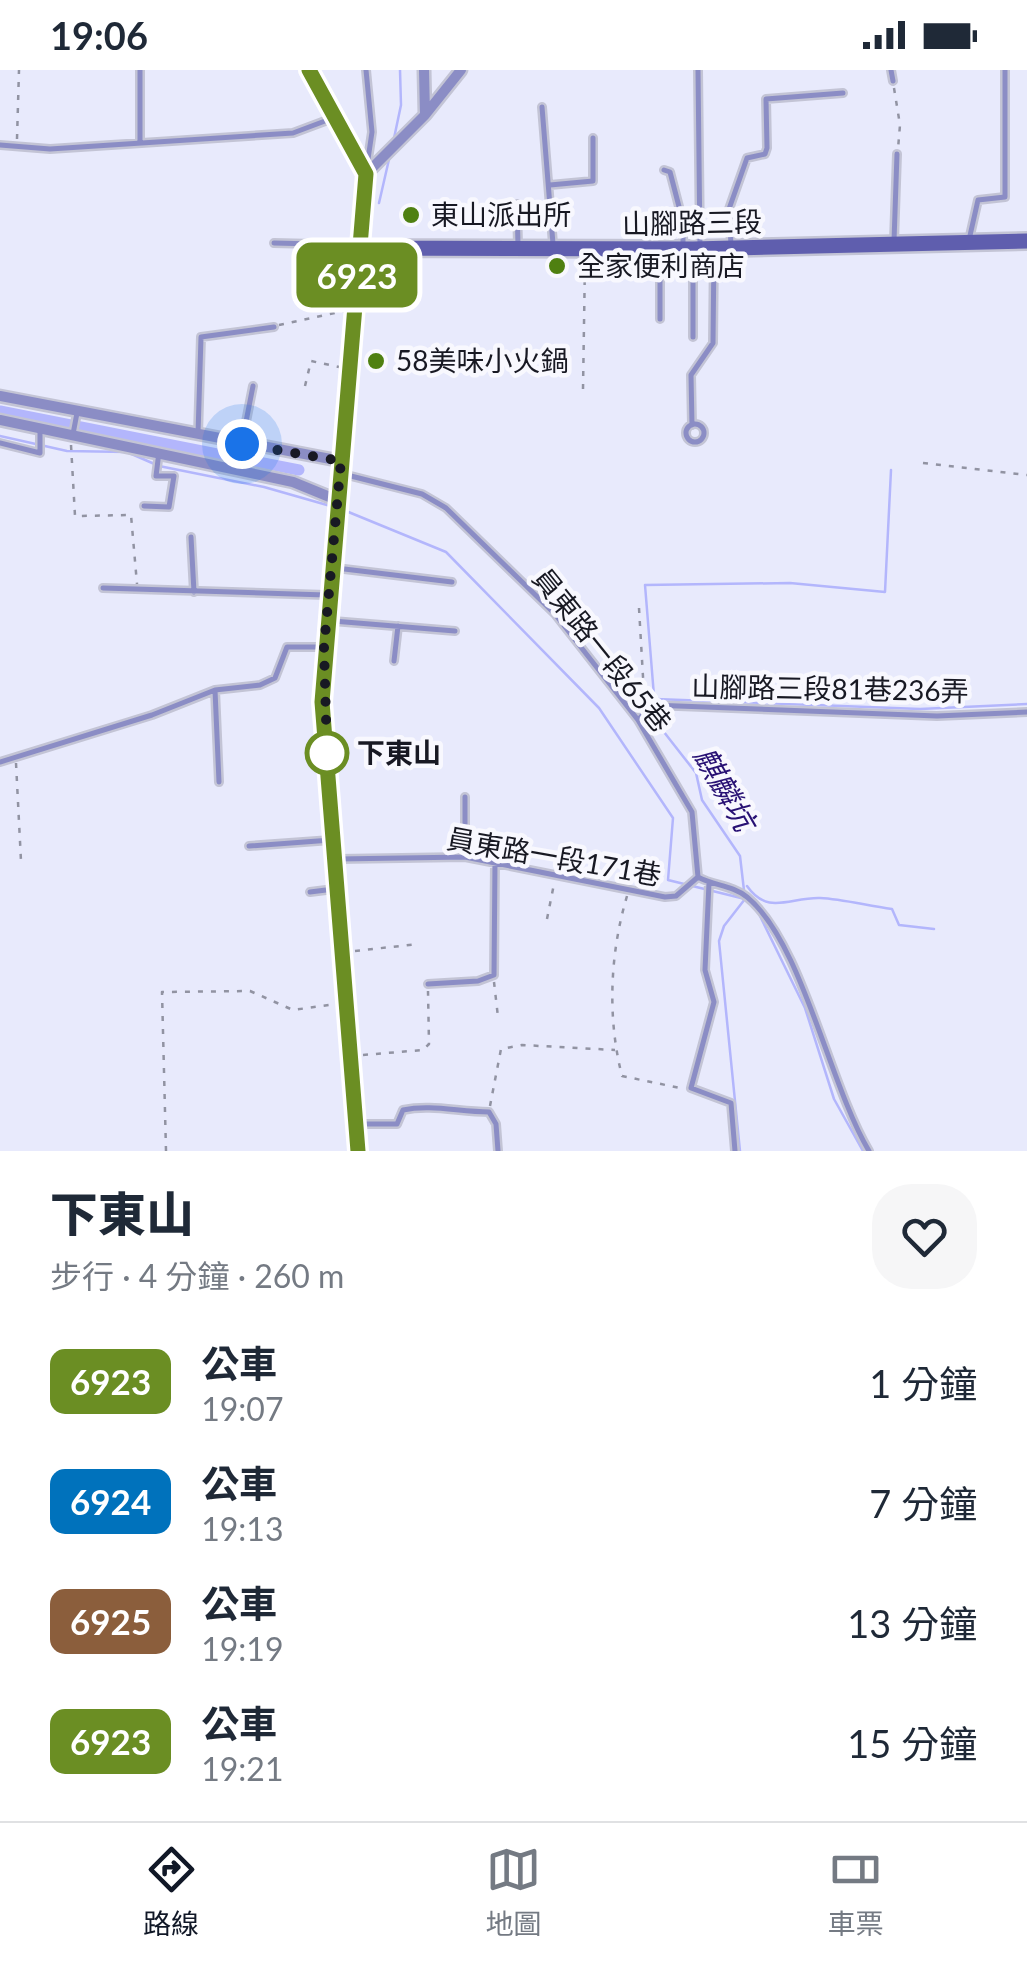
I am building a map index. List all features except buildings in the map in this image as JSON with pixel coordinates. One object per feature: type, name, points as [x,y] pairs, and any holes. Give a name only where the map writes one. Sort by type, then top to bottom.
[{"type":"main road","points":[[309,70],[366,174],[322,702],[358,1151]]},
{"type":"main road","name":"山腳路三段","points":[[358,248],[697,249],[1027,241]]},
{"type":"street","points":[[424,70],[425,115]]},
{"type":"street","points":[[366,174],[425,115],[460,70]]},
{"type":"street","points":[[0,396],[341,467]]},
{"type":"street","points":[[0,420],[293,482],[337,500]]},
{"type":"lane","points":[[140,70],[140,142]]},
{"type":"lane","points":[[366,70],[372,132],[366,174]]},
{"type":"lane","points":[[693,337],[698,70]]},
{"type":"lane","points":[[891,70],[893,81]]},
{"type":"lane","points":[[968,242],[978,200],[1005,197],[1005,70]]},
{"type":"lane","points":[[731,248],[729,209],[733,196],[747,158],[765,154],[767,148],[766,100],[843,93]]},
{"type":"lane","points":[[542,107],[553,250]]},
{"type":"lane","points":[[0,146],[50,149],[293,133],[334,117]]},
{"type":"lane","points":[[550,185],[592,182],[593,138]]},
{"type":"lane","points":[[894,244],[897,154]]},
{"type":"lane","points":[[664,170],[670,172],[684,222],[697,249],[713,343],[691,375],[692,425]]},
{"type":"lane","points":[[517,204],[519,250]]},
{"type":"lane","points":[[274,243],[351,242],[358,248]]},
{"type":"lane","points":[[660,249],[660,319]]},
{"type":"lane","points":[[198,436],[201,336],[274,326]]},
{"type":"lane","points":[[242,444],[253,386]]},
{"type":"lane","points":[[73,434],[78,410]]},
{"type":"lane","points":[[0,443],[40,453],[40,428]]},
{"type":"lane","points":[[144,506],[169,506],[174,476],[156,476],[159,451]]},
{"type":"lane","name":"員東路一段65巷","points":[[341,467],[422,494],[446,508],[554,614],[638,720],[692,812],[698,877]]},
{"type":"lane","points":[[191,537],[194,592]]},
{"type":"lane","points":[[332,568],[452,582]]},
{"type":"lane","points":[[103,588],[137,585],[194,592],[238,589],[329,595]]},
{"type":"lane","points":[[326,621],[455,631]]},
{"type":"lane","points":[[394,661],[398,626]]},
{"type":"lane","points":[[0,762],[152,715],[215,690],[260,685],[275,678],[287,647],[324,647]]},
{"type":"lane","points":[[215,690],[219,782]]},
{"type":"lane","name":"山腳路三段81巷236弄","points":[[638,720],[652,705],[937,716],[1027,712]]},
{"type":"lane","points":[[465,857],[466,797]]},
{"type":"lane","points":[[250,846],[334,840]]},
{"type":"lane","name":"員東路一段171巷","points":[[335,859],[465,857],[676,896],[698,877]]},
{"type":"lane","points":[[428,984],[478,981],[494,975],[495,862]]},
{"type":"lane","points":[[698,877],[734,888],[762,910],[810,1003],[835,1085],[869,1151]]},
{"type":"lane","points":[[708,883],[705,970],[714,1002],[691,1088],[731,1103],[735,1151]]},
{"type":"lane","points":[[310,892],[337,889]]},
{"type":"lane","points":[[356,1123],[396,1124],[403,1110],[421,1106],[435,1106],[444,1112],[489,1112],[496,1124],[498,1151]]},
{"type":"path","points":[[16,145],[19,70]]},
{"type":"path","points":[[893,81],[900,125],[897,154]]},
{"type":"path","points":[[583,389],[585,249]]},
{"type":"path","points":[[274,326],[342,311],[356,312]]},
{"type":"path","points":[[305,386],[311,361],[350,370]]},
{"type":"path","points":[[73,434],[75,516],[131,515],[137,585]]},
{"type":"path","points":[[923,463],[1027,475]]},
{"type":"path","points":[[640,608],[644,694],[652,705]]},
{"type":"path","points":[[15,756],[21,861]]},
{"type":"path","points":[[547,919],[556,872]]},
{"type":"path","points":[[628,890],[614,942],[616,1050],[622,1076],[678,1090],[691,1088]]},
{"type":"path","points":[[343,953],[418,944]]},
{"type":"path","points":[[494,975],[498,1017]]},
{"type":"path","points":[[352,1056],[423,1050],[429,1044],[428,984]]},
{"type":"path","points":[[166,1151],[162,992],[190,995],[250,991],[293,1010],[347,1002]]},
{"type":"path","points":[[489,1112],[501,1049],[522,1044],[616,1050]]},
{"type":"waterway","points":[[393,143],[401,105],[400,70]]},
{"type":"waterway","points":[[379,203],[390,155]]},
{"type":"waterway","points":[[0,411],[299,470]]},
{"type":"waterway","points":[[0,436],[67,451],[127,452],[159,466],[264,487],[334,507]]},
{"type":"waterway","points":[[654,696],[645,585],[790,583],[885,592],[891,470]]},
{"type":"waterway","points":[[346,511],[446,552],[599,708],[673,818],[668,880],[745,899]]},
{"type":"waterway","name":"麒麟坑","points":[[740,1151],[719,941],[724,926],[745,899],[740,856],[702,800],[696,773],[653,718],[655,699],[920,709],[1027,704]]},
{"type":"waterway","points":[[747,886],[771,903],[809,898],[847,901],[892,909],[899,925],[934,929]]},
{"type":"waterway","points":[[758,912],[805,1008],[834,1099],[863,1151]]},
{"type":"bus line","name":"6923","points":[[309,70],[366,174],[359,217],[356,312],[322,702],[358,1151]]},
{"type":"place","name":"東山派出所","points":[[411,215]]},
{"type":"place","name":"全家便利商店","points":[[557,266]]},
{"type":"place","name":"58美味小火鍋","points":[[376,361]]},
{"type":"place","name":"下東山","points":[[327,753]]},
{"type":"route","points":[[242,444],[341,461],[324,647],[322,702],[327,753]]}]
